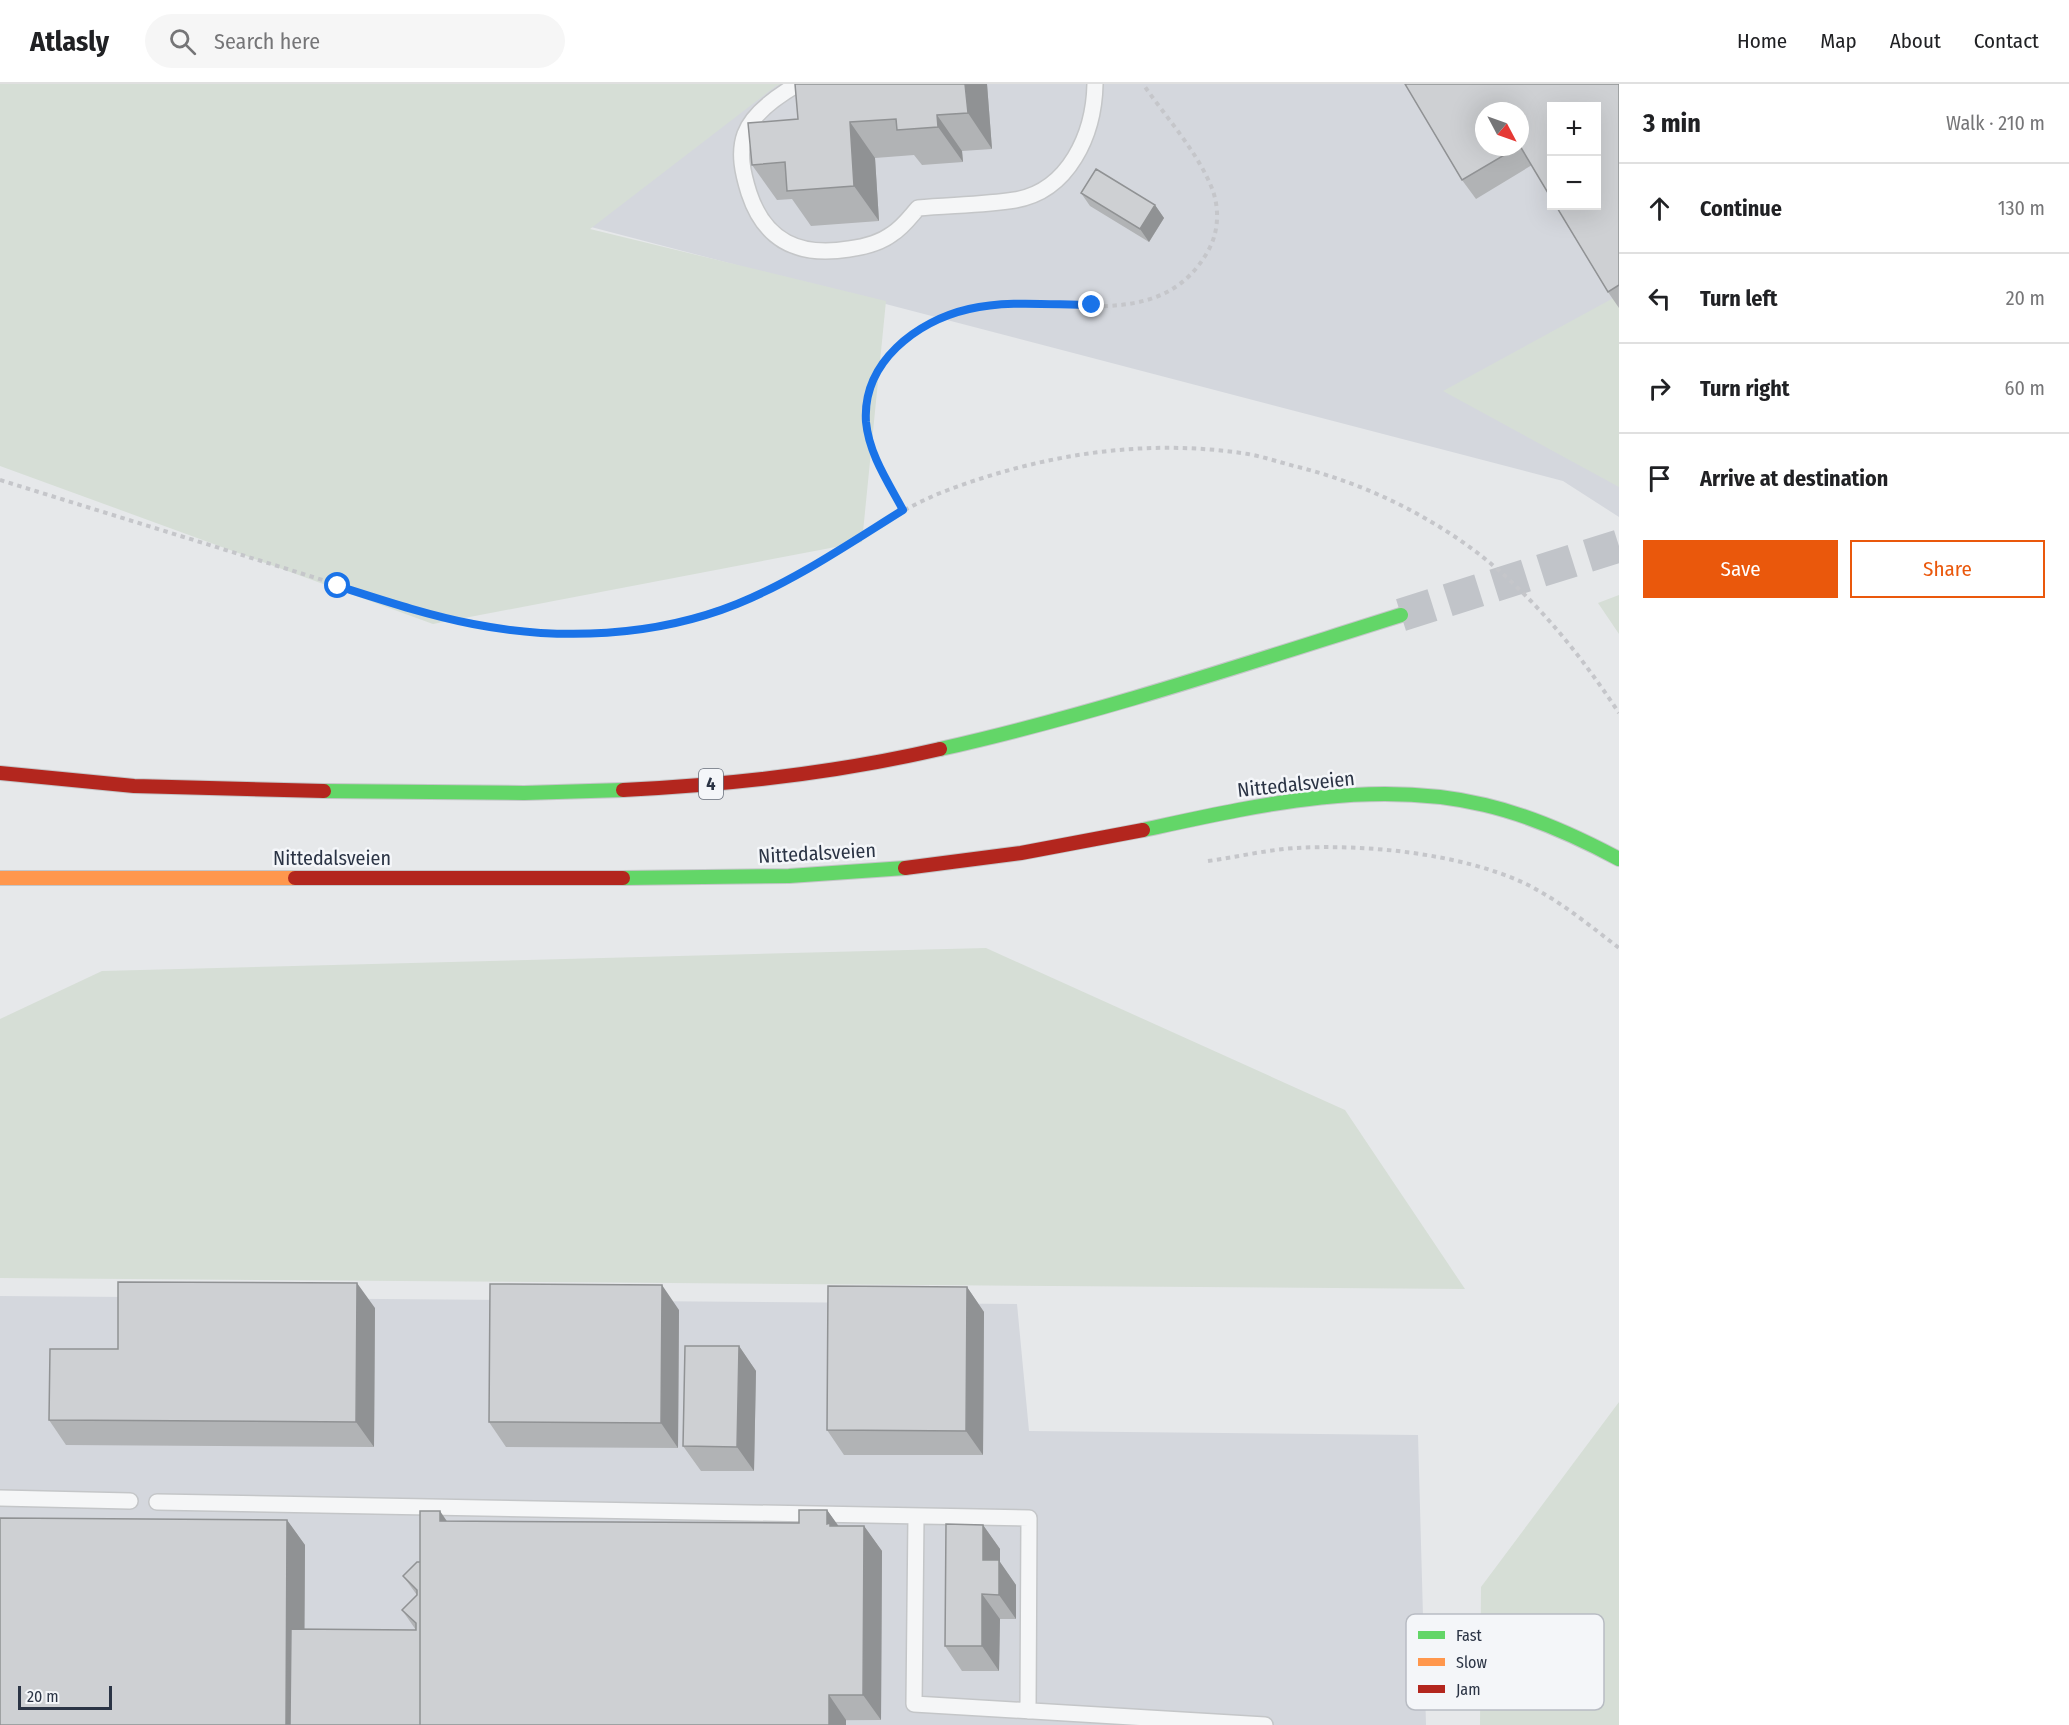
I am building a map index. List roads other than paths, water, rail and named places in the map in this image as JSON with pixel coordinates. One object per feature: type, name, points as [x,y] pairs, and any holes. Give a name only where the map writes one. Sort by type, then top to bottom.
[{"type":"main road","name":"4","points":[[0,773],[108,784],[434,794],[626,791],[782,778],[851,767],[986,740],[1145,695],[1401,615]]},
{"type":"main road","name":"Nittedalsveien","points":[[0,878],[679,878],[832,874],[974,860],[1085,841],[1271,804],[1306,799],[1378,795],[1479,803],[1515,812],[1608,846],[1619,859]]},
{"type":"lane","points":[[798,84],[781,94],[750,124],[745,134],[742,151],[745,181],[753,203],[764,222],[788,245],[813,251],[834,252],[881,241],[901,227],[918,208],[1016,200],[1035,194],[1057,180],[1071,165],[1082,145],[1090,120],[1095,84]]},
{"type":"lane","points":[[0,1498],[130,1501]]},
{"type":"lane","points":[[157,1502],[1029,1518],[1028,1711]]},
{"type":"lane","points":[[916,1516],[914,1704],[1265,1725]]},
{"type":"tunnel","points":[[1401,615],[1619,546]]}]
